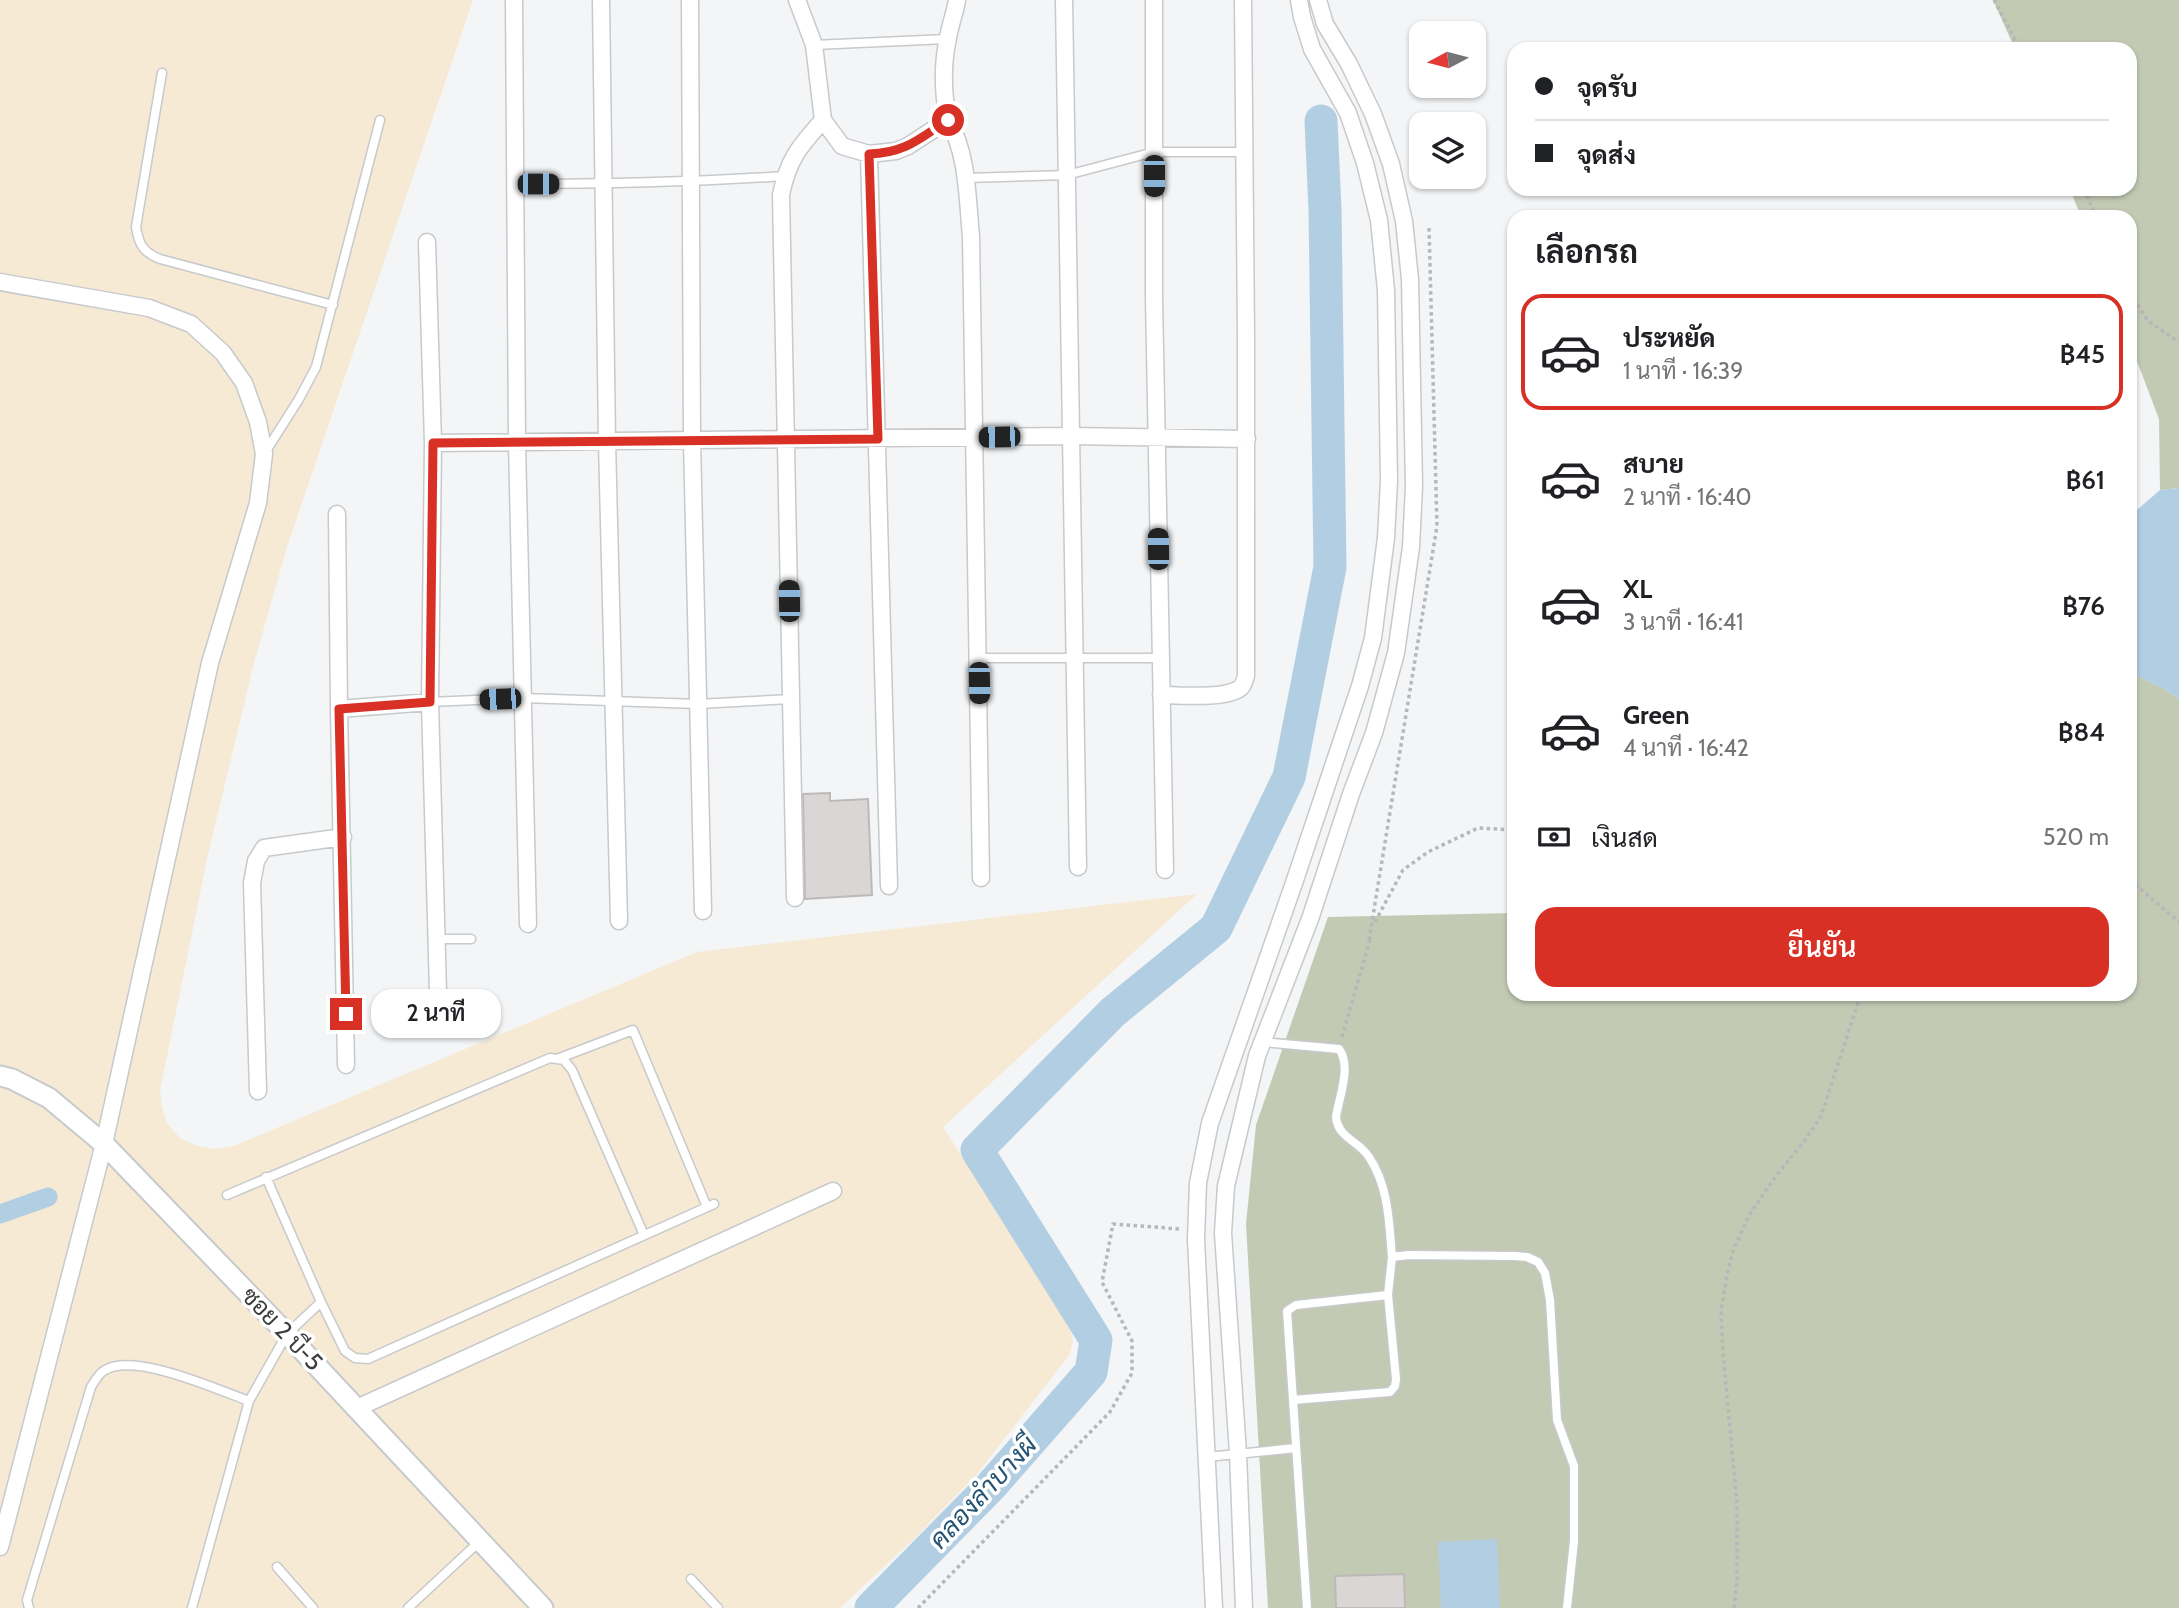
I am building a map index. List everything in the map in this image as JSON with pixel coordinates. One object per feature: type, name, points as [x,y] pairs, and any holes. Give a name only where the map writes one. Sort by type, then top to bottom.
[{"type":"street","points":[[514,0],[517,443],[528,924]]},
{"type":"street","points":[[601,0],[607,442],[619,921]]},
{"type":"street","points":[[690,0],[692,441],[704,911]]},
{"type":"street","points":[[797,0],[814,45],[823,120],[842,146],[869,154],[896,152],[948,120]]},
{"type":"street","points":[[957,0],[947,39],[944,97],[948,120],[957,135],[971,236],[981,878]]},
{"type":"street","points":[[1064,0],[1078,867]]},
{"type":"street","points":[[1154,0],[1154,298],[1165,870]]},
{"type":"street","points":[[1161,695],[1220,694],[1238,690],[1246,676],[1243,0]]},
{"type":"street","points":[[1214,1608],[1196,1230],[1198,1183],[1210,1123],[1360,686],[1373,638],[1386,538],[1389,481],[1386,304],[1379,220],[1365,163],[1348,113],[1312,49],[1299,0]]},
{"type":"street","points":[[1244,1608],[1238,1453],[1223,1233],[1226,1186],[1257,1056],[1310,919],[1374,733],[1396,653],[1411,547],[1414,485],[1410,279],[1404,221],[1391,164],[1373,114],[1349,64],[1325,24],[1318,0]]},
{"type":"street","points":[[794,898],[781,195],[785,176],[796,151],[823,120]]},
{"type":"street","points":[[869,154],[889,886]]},
{"type":"street","points":[[427,242],[433,443],[430,702],[439,1028]]},
{"type":"street","points":[[0,282],[149,308],[191,324],[223,353],[244,383],[258,422],[264,454],[258,503],[210,663],[104,1144],[0,1547]]},
{"type":"street","points":[[433,443],[1072,436],[1247,439]]},
{"type":"street","points":[[337,514],[346,1065]]},
{"type":"street","points":[[339,709],[430,702]]},
{"type":"street","points":[[258,1091],[252,883],[256,861],[264,848],[343,837]]},
{"type":"street","name":"ซอย 2 บี-5","points":[[0,1076],[12,1079],[49,1098],[104,1144],[287,1334],[543,1608]]},
{"type":"street","points":[[357,1408],[833,1191]]},
{"type":"lane","points":[[814,45],[947,39]]},
{"type":"lane","points":[[162,73],[136,228],[139,244],[147,253],[160,259],[333,304]]},
{"type":"lane","points":[[264,454],[316,367],[380,120]]},
{"type":"lane","points":[[965,178],[1067,175],[1154,152],[1245,152]]},
{"type":"lane","points":[[516,184],[691,182],[785,176]]},
{"type":"lane","points":[[978,658],[1160,658]]},
{"type":"lane","points":[[430,702],[523,698],[698,704],[791,699]]},
{"type":"lane","points":[[436,939],[471,939]]},
{"type":"lane","points":[[266,1177],[345,1351],[355,1358],[368,1359],[710,1205],[633,1030],[557,1059]]},
{"type":"lane","points":[[1263,1042],[1339,1049],[1342,1053],[1345,1068],[1336,1124],[1343,1134],[1368,1154],[1379,1174],[1387,1202],[1392,1257],[1388,1295],[1396,1379],[1393,1389],[1390,1392],[1293,1401]]},
{"type":"lane","points":[[227,1195],[550,1058],[564,1060],[572,1070],[644,1235]]},
{"type":"lane","points":[[1392,1257],[1527,1257],[1538,1262],[1545,1273],[1550,1300],[1557,1420],[1574,1466],[1574,1541],[1567,1608]]},
{"type":"lane","points":[[1307,1608],[1287,1311],[1291,1306],[1388,1295]]},
{"type":"lane","points":[[192,1608],[249,1401],[287,1334],[321,1302]]},
{"type":"lane","points":[[29,1608],[27,1600],[91,1387],[104,1370],[144,1366],[184,1377],[249,1401]]},
{"type":"lane","points":[[1207,1457],[1296,1448]]},
{"type":"lane","points":[[408,1608],[480,1541]]},
{"type":"lane","points":[[278,1567],[313,1608]]},
{"type":"lane","points":[[691,1579],[718,1608]]},
{"type":"path","points":[[1994,0],[2016,42]]},
{"type":"path","points":[[2137,304],[2148,321],[2179,342]]},
{"type":"path","points":[[1339,1049],[1376,918],[1403,870],[1428,852],[1478,828],[1507,830]]},
{"type":"path","points":[[2137,886],[2179,922]]},
{"type":"path","points":[[1734,1608],[1737,1581],[1737,1505],[1721,1311],[1727,1275],[1734,1248],[1751,1212],[1821,1116],[1859,1001]]},
{"type":"path","points":[[918,1608],[1110,1412],[1132,1373],[1132,1341],[1102,1282],[1113,1224],[1196,1230]]},
{"type":"shaded area","points":[[0,0],[473,0],[287,547],[254,663],[207,859],[160,1091],[167,1123],[180,1138],[197,1146],[215,1149],[234,1146],[697,952],[1197,894],[943,1127],[1068,1323],[1073,1339],[1070,1354],[978,1473],[917,1536],[840,1608],[0,1608]]},
{"type":"green space","points":[[1993,0],[2179,0],[2179,488],[2160,490],[2159,419],[2137,361],[2137,210],[2078,210],[2073,196],[2137,196],[2137,42],[2012,42]]},
{"type":"green space","points":[[2137,676],[2179,699],[2179,1608],[1268,1608],[1246,1224],[1256,1125],[1328,917],[1507,913],[1507,1001],[2137,1001]]},
{"type":"water","points":[[2179,488],[2179,699],[2137,676],[2137,510],[2160,490]]},
{"type":"water","points":[[1497,1539],[1500,1608],[1441,1608],[1438,1542]]},
{"type":"building","points":[[830,793],[830,801],[868,799],[872,895],[805,899],[803,794]]},
{"type":"building","points":[[1404,1574],[1405,1608],[1336,1608],[1335,1576]]},
{"type":"waterway","name":"คลองลำบางผี","points":[[871,1608],[991,1486],[1091,1372],[1096,1340],[977,1150],[1113,1012],[1216,928],[1289,777],[1330,567],[1325,210],[1321,121]]},
{"type":"waterway","points":[[0,1214],[48,1197]]},
{"type":"route","points":[[346,1014],[339,709],[430,702],[433,443],[878,439],[869,154],[896,152],[948,120]]}]
